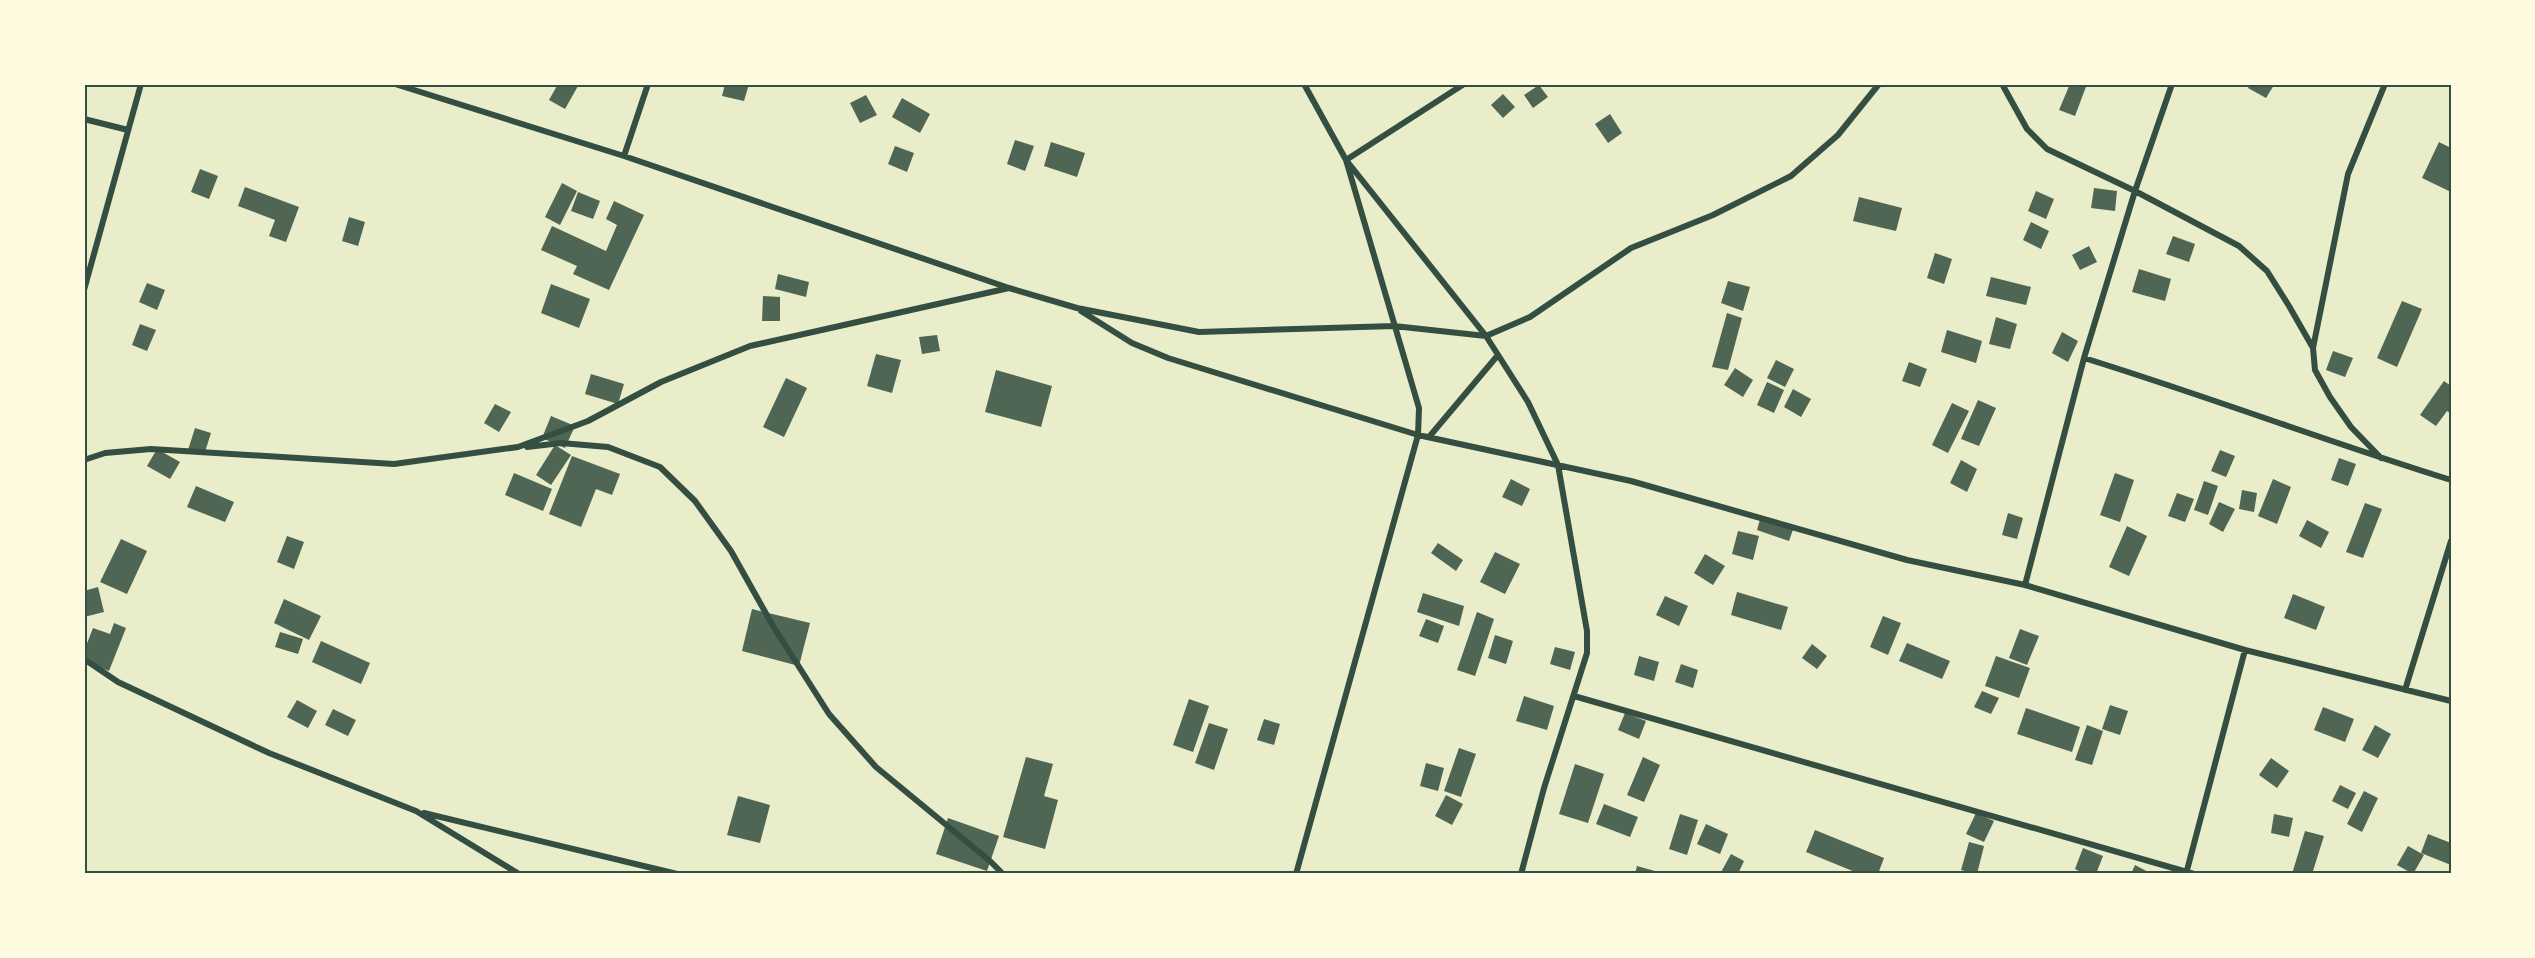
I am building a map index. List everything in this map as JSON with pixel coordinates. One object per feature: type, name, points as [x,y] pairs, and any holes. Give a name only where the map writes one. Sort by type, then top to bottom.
[{"type":"street","points":[[84,290],[141,84]]},
{"type":"street","points":[[395,84],[624,156],[1010,288],[1077,308],[1198,332],[1394,326],[1486,336],[1530,317],[1631,248],[1713,215],[1791,176],[1838,135],[1879,84]]},
{"type":"street","points":[[624,156],[648,84]]},
{"type":"street","points":[[1304,84],[1346,160],[1486,336],[1528,402],[1558,465],[1587,631],[1587,653],[1544,788],[1521,874]]},
{"type":"street","points":[[1346,160],[1464,84]]},
{"type":"street","points":[[2002,84],[2027,129],[2047,149],[2135,191],[2239,246],[2267,271],[2313,348]]},
{"type":"street","points":[[2025,585],[2084,358],[2135,191],[2172,84]]},
{"type":"street","points":[[2381,458],[2351,427],[2330,397],[2315,370],[2313,348],[2348,174],[2385,84]]},
{"type":"street","points":[[84,119],[128,130]]},
{"type":"street","points":[[1296,874],[1418,435],[1419,408],[1346,160]]},
{"type":"street","points":[[518,447],[588,421],[661,382],[750,346],[1010,288]]},
{"type":"street","points":[[1077,308],[1132,343],[1168,358],[1418,435],[1631,481],[1907,560],[2025,585],[2245,650],[2451,701]]},
{"type":"street","points":[[1429,437],[1498,355]]},
{"type":"street","points":[[2084,358],[2191,391],[2285,427],[2451,480]]},
{"type":"street","points":[[84,460],[105,453],[151,449],[394,464],[561,443],[608,447],[660,467],[695,501],[731,551],[772,626],[828,714],[876,767],[1003,874]]},
{"type":"street","points":[[2405,690],[2451,541]]},
{"type":"street","points":[[2186,873],[2245,650]]},
{"type":"street","points":[[84,659],[118,682],[269,753],[416,811],[677,874]]},
{"type":"street","points":[[1574,696],[2194,874]]},
{"type":"street","points":[[416,811],[519,874]]},
{"type":"building","points":[[558,84],[578,86],[565,109],[549,100]]},
{"type":"building","points":[[725,84],[749,84],[744,101],[722,96]]},
{"type":"building","points":[[2070,84],[2087,84],[2075,116],[2059,110]]},
{"type":"building","points":[[2250,84],[2274,85],[2266,98],[2248,88]]},
{"type":"building","points":[[1539,85],[1548,97],[1533,108],[1524,95]]},
{"type":"building","points":[[1503,94],[1515,107],[1503,118],[1491,105]]},
{"type":"building","points":[[866,95],[877,115],[860,123],[850,103]]},
{"type":"building","points":[[902,98],[930,114],[920,133],[892,117]]},
{"type":"building","points":[[1610,114],[1622,133],[1608,143],[1595,124]]},
{"type":"building","points":[[1015,140],[1034,146],[1025,171],[1007,164]]},
{"type":"building","points":[[1051,142],[1085,153],[1077,177],[1044,166]]},
{"type":"building","points":[[2439,142],[2451,148],[2451,192],[2422,178]]},
{"type":"building","points":[[895,146],[914,153],[907,172],[888,164]]},
{"type":"building","points":[[200,169],[218,176],[209,199],[191,192]]},
{"type":"building","points":[[562,183],[577,191],[560,225],[545,217]]},
{"type":"building","points":[[245,187],[299,207],[286,242],[269,236],[275,220],[238,206]]},
{"type":"building","points":[[2094,188],[2117,191],[2115,211],[2091,208]]},
{"type":"building","points":[[2036,191],[2054,199],[2046,219],[2028,211]]},
{"type":"building","points":[[578,192],[600,201],[593,219],[571,211]]},
{"type":"building","points":[[1859,197],[1902,208],[1896,231],[1853,221]]},
{"type":"building","points":[[614,201],[644,215],[609,290],[573,274],[577,266],[541,250],[552,226],[606,251],[617,225],[606,219]]},
{"type":"building","points":[[349,217],[365,222],[358,246],[342,241]]},
{"type":"building","points":[[2031,222],[2049,231],[2041,249],[2023,240]]},
{"type":"building","points":[[2173,236],[2195,244],[2189,262],[2166,254]]},
{"type":"building","points":[[2089,246],[2097,262],[2080,270],[2072,255]]},
{"type":"building","points":[[1935,253],[1952,259],[1944,284],[1927,278]]},
{"type":"building","points":[[2139,269],[2171,279],[2165,301],[2132,292]]},
{"type":"building","points":[[778,274],[809,282],[806,297],[775,289]]},
{"type":"building","points":[[1991,277],[2031,287],[2026,305],[1986,296]]},
{"type":"building","points":[[1728,281],[1750,287],[1743,311],[1721,303]]},
{"type":"building","points":[[147,283],[165,290],[157,310],[139,302]]},
{"type":"building","points":[[551,284],[590,299],[579,328],[541,313]]},
{"type":"building","points":[[763,296],[780,297],[780,321],[762,321]]},
{"type":"building","points":[[2402,301],[2422,309],[2397,367],[2377,358]]},
{"type":"building","points":[[1727,313],[1742,318],[1728,370],[1712,367]]},
{"type":"building","points":[[1996,317],[2017,324],[2010,349],[1989,344]]},
{"type":"building","points":[[140,324],[156,330],[147,351],[132,345]]},
{"type":"building","points":[[1947,330],[1982,341],[1976,363],[1941,352]]},
{"type":"building","points":[[2062,332],[2078,341],[2068,362],[2052,353]]},
{"type":"building","points":[[937,335],[940,351],[922,354],[919,337]]},
{"type":"building","points":[[2333,351],[2353,358],[2345,377],[2326,370]]},
{"type":"building","points":[[876,354],[901,360],[892,393],[867,386]]},
{"type":"building","points":[[1776,360],[1794,369],[1785,387],[1767,378]]},
{"type":"building","points":[[1909,362],[1927,369],[1920,387],[1902,381]]},
{"type":"building","points":[[1735,368],[1753,380],[1743,397],[1724,385]]},
{"type":"building","points":[[996,370],[1052,386],[1041,427],[985,412]]},
{"type":"building","points":[[591,374],[624,384],[618,404],[585,394]]},
{"type":"building","points":[[786,378],[807,388],[784,437],[763,427]]},
{"type":"building","points":[[2444,381],[2451,386],[2451,414],[2447,411],[2436,426],[2420,415]]},
{"type":"building","points":[[1767,382],[1784,390],[1774,413],[1757,405]]},
{"type":"building","points":[[1793,389],[1811,399],[1801,417],[1784,407]]},
{"type":"building","points":[[1978,400],[1996,408],[1979,446],[1961,439]]},
{"type":"building","points":[[1952,403],[1969,411],[1948,453],[1932,445]]},
{"type":"building","points":[[495,404],[511,412],[499,432],[484,423]]},
{"type":"building","points":[[551,416],[575,426],[565,448],[542,438]]},
{"type":"building","points":[[195,428],[211,433],[204,455],[188,450]]},
{"type":"building","points":[[555,445],[571,455],[551,485],[536,475]]},
{"type":"building","points":[[157,449],[180,462],[170,479],[147,466]]},
{"type":"building","points":[[2220,450],[2235,456],[2226,477],[2211,471]]},
{"type":"building","points":[[572,456],[620,474],[612,495],[596,489],[581,527],[549,514]]},
{"type":"building","points":[[2339,458],[2356,464],[2348,486],[2331,480]]},
{"type":"building","points":[[1961,460],[1977,469],[1967,492],[1950,483]]},
{"type":"building","points":[[514,473],[552,489],[543,511],[505,495]]},
{"type":"building","points":[[2115,473],[2134,480],[2120,522],[2100,515]]},
{"type":"building","points":[[1511,479],[1530,489],[1522,506],[1502,497]]},
{"type":"building","points":[[2273,479],[2291,487],[2277,524],[2258,516]]},
{"type":"building","points":[[2204,481],[2218,486],[2208,515],[2194,510]]},
{"type":"building","points":[[196,486],[234,502],[225,522],[187,507]]},
{"type":"building","points":[[2242,490],[2257,493],[2254,512],[2239,509]]},
{"type":"building","points":[[2177,493],[2194,499],[2185,522],[2168,516]]},
{"type":"building","points":[[2219,502],[2235,509],[2223,532],[2209,524]]},
{"type":"building","points":[[2365,503],[2382,509],[2363,558],[2346,552]]},
{"type":"building","points":[[2008,513],[2023,518],[2017,539],[2002,535]]},
{"type":"building","points":[[1761,516],[1794,527],[1789,541],[1757,530]]},
{"type":"building","points":[[2307,520],[2329,532],[2321,548],[2299,536]]},
{"type":"building","points":[[2127,526],[2147,536],[2129,576],[2109,567]]},
{"type":"building","points":[[1738,531],[1759,536],[1753,560],[1732,554]]},
{"type":"building","points":[[287,536],[304,542],[294,569],[277,562]]},
{"type":"building","points":[[121,539],[147,551],[127,594],[100,582]]},
{"type":"building","points":[[1438,543],[1463,560],[1456,571],[1431,553]]},
{"type":"building","points":[[1495,552],[1520,564],[1505,594],[1480,582]]},
{"type":"building","points":[[1705,554],[1725,566],[1713,585],[1694,573]]},
{"type":"building","points":[[98,587],[104,612],[84,617],[84,591]]},
{"type":"building","points":[[1737,592],[1788,607],[1781,630],[1731,615]]},
{"type":"building","points":[[1423,593],[1464,606],[1459,626],[1417,612]]},
{"type":"building","points":[[2293,594],[2325,607],[2316,630],[2284,618]]},
{"type":"building","points":[[1665,596],[1688,606],[1679,626],[1656,615]]},
{"type":"building","points":[[284,599],[321,616],[309,640],[274,623]]},
{"type":"building","points":[[752,609],[810,623],[799,666],[742,651]]},
{"type":"building","points":[[1477,612],[1494,619],[1475,676],[1457,670]]},
{"type":"building","points":[[1883,616],[1901,623],[1888,655],[1870,647]]},
{"type":"building","points":[[1426,619],[1444,626],[1438,643],[1419,636]]},
{"type":"building","points":[[114,623],[126,628],[109,671],[84,661],[84,651],[93,628],[110,634]]},
{"type":"building","points":[[2020,629],[2039,636],[2027,665],[2009,658]]},
{"type":"building","points":[[280,632],[303,639],[298,654],[275,647]]},
{"type":"building","points":[[1495,635],[1513,641],[1506,664],[1488,658]]},
{"type":"building","points":[[321,641],[370,663],[361,684],[312,662]]},
{"type":"building","points":[[1907,643],[1950,661],[1942,679],[1899,661]]},
{"type":"building","points":[[1812,644],[1827,656],[1817,669],[1802,658]]},
{"type":"building","points":[[1555,647],[1575,652],[1570,670],[1550,664]]},
{"type":"building","points":[[1639,656],[1659,662],[1654,681],[1634,675]]},
{"type":"building","points":[[1996,656],[2030,668],[2019,698],[1985,686]]},
{"type":"building","points":[[1681,664],[1698,670],[1693,688],[1675,682]]},
{"type":"building","points":[[1982,691],[1999,698],[1991,714],[1974,707]]},
{"type":"building","points":[[1524,696],[1554,706],[1547,730],[1516,721]]},
{"type":"building","points":[[1189,699],[1209,706],[1193,752],[1173,745]]},
{"type":"building","points":[[297,700],[317,711],[308,728],[287,717]]},
{"type":"building","points":[[2110,705],[2128,711],[2120,735],[2102,729]]},
{"type":"building","points":[[2323,707],[2354,719],[2345,742],[2314,730]]},
{"type":"building","points":[[2026,708],[2080,727],[2072,752],[2017,734]]},
{"type":"building","points":[[333,709],[356,720],[348,736],[325,725]]},
{"type":"building","points":[[1625,713],[1646,721],[1639,739],[1618,730]]},
{"type":"building","points":[[1264,719],[1280,724],[1274,745],[1257,740]]},
{"type":"building","points":[[1209,723],[1228,729],[1214,770],[1195,763]]},
{"type":"building","points":[[2087,725],[2103,731],[2092,765],[2075,760]]},
{"type":"building","points":[[2375,725],[2391,734],[2378,758],[2362,750]]},
{"type":"building","points":[[1459,748],[1476,754],[1461,797],[1444,791]]},
{"type":"building","points":[[1026,757],[1053,764],[1044,796],[1058,800],[1045,849],[1003,837]]},
{"type":"building","points":[[1643,757],[1660,765],[1644,802],[1627,795]]},
{"type":"building","points":[[2271,758],[2289,771],[2277,788],[2259,775]]},
{"type":"building","points":[[1426,763],[1444,768],[1438,791],[1420,786]]},
{"type":"building","points":[[1575,764],[1604,774],[1588,823],[1559,814]]},
{"type":"building","points":[[2340,785],[2356,793],[2348,809],[2332,801]]},
{"type":"building","points":[[2364,791],[2378,798],[2362,832],[2347,824]]},
{"type":"building","points":[[1446,795],[1463,804],[1452,825],[1435,816]]},
{"type":"building","points":[[738,796],[770,805],[760,843],[727,835]]},
{"type":"building","points":[[1604,804],[1638,817],[1630,837],[1596,824]]},
{"type":"building","points":[[1976,813],[1994,821],[1984,842],[1966,834]]},
{"type":"building","points":[[1680,814],[1698,820],[1687,855],[1669,849]]},
{"type":"building","points":[[2274,814],[2293,818],[2289,837],[2271,833]]},
{"type":"building","points":[[948,818],[999,836],[987,871],[936,854]]},
{"type":"building","points":[[1706,824],[1728,834],[1720,854],[1697,844]]},
{"type":"building","points":[[1815,830],[1884,858],[1878,874],[1860,874],[1806,852]]},
{"type":"building","points":[[2305,831],[2324,836],[2312,874],[2292,874]]},
{"type":"building","points":[[2428,834],[2451,843],[2451,865],[2421,853]]},
{"type":"building","points":[[1969,842],[1984,846],[1977,874],[1961,870]]},
{"type":"building","points":[[2408,846],[2424,855],[2413,874],[2397,865]]},
{"type":"building","points":[[2083,848],[2103,856],[2096,874],[2085,874],[2075,869]]},
{"type":"building","points":[[1731,854],[1744,861],[1738,874],[1720,874]]},
{"type":"building","points":[[2135,865],[2152,874],[2131,874]]},
{"type":"building","points":[[1637,866],[1655,871],[1654,874],[1635,874]]}]
